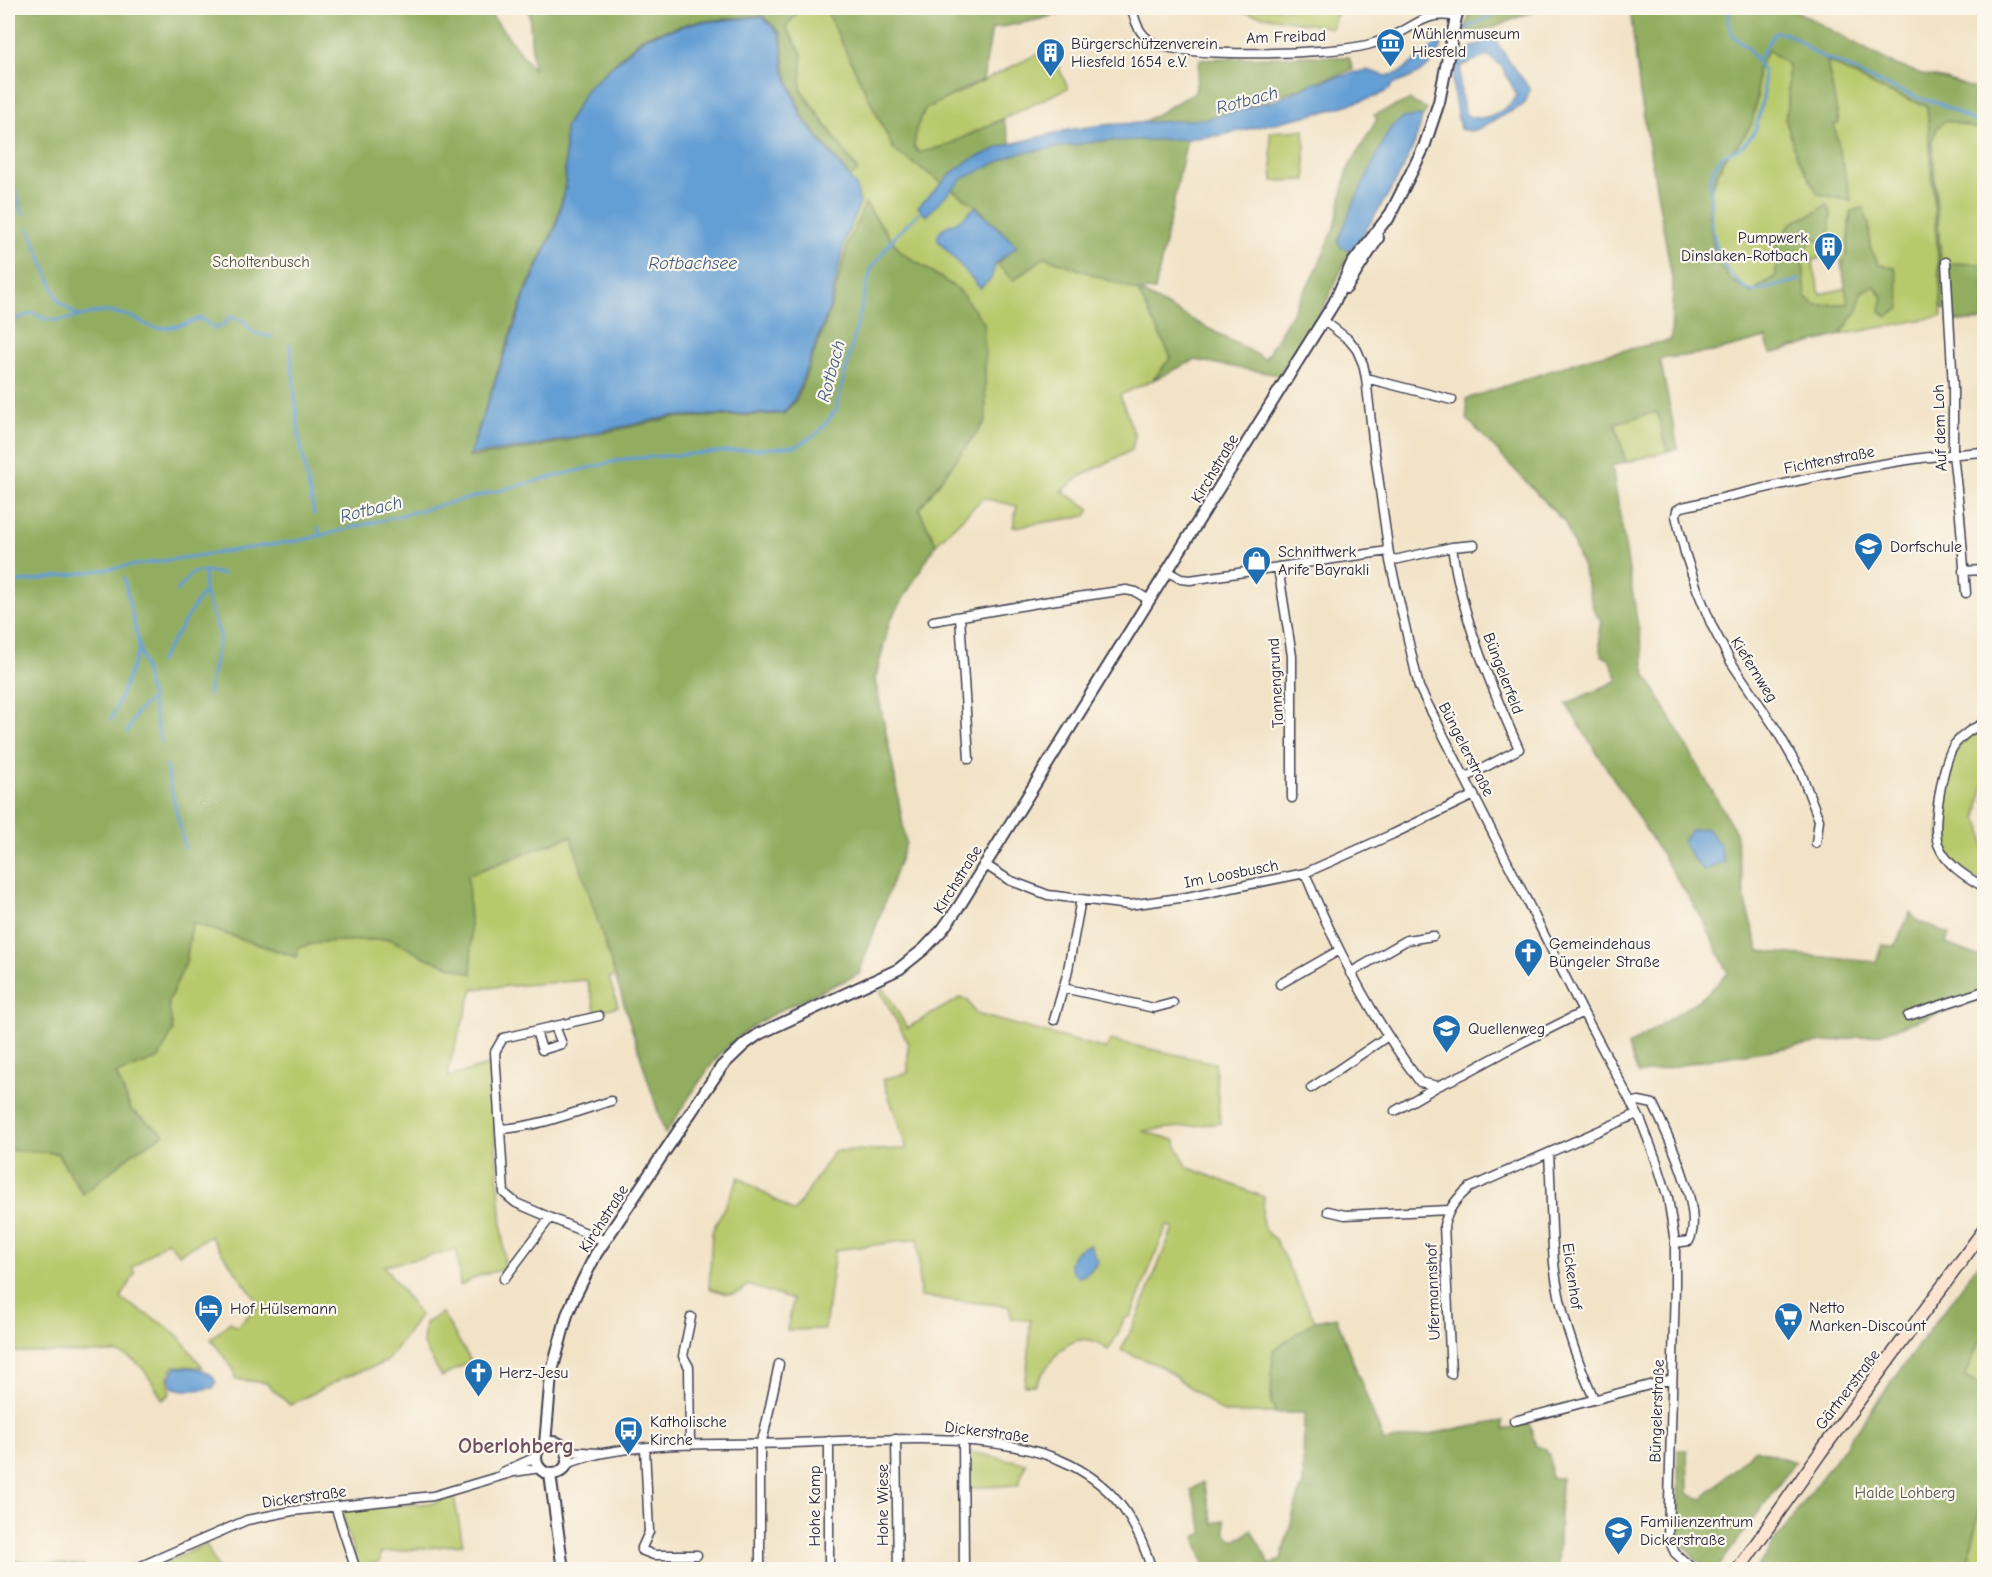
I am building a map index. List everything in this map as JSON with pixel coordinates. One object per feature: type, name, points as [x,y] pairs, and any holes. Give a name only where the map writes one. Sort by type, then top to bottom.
[{"type":"main road","name":"Gärtnerstraße","points":[[1738,1569],[1984,1230]]},
{"type":"street","name":"Am Freibad","points":[[1132,8],[1139,30],[1146,38],[1162,46],[1227,53],[1291,52],[1367,45],[1398,34],[1426,17],[1457,12]]},
{"type":"street","name":"Kirchstraße","points":[[545,1444],[554,1360],[567,1315],[587,1272],[605,1241],[708,1085],[736,1052],[759,1034],[899,969],[924,949],[942,930],[1168,572],[1334,303],[1351,265],[1391,213],[1410,180],[1439,102],[1457,12]]},
{"type":"street","name":"Auf dem Loh","points":[[1946,262],[1953,387],[1953,453],[1966,593]]},
{"type":"street","name":"Büngelerstraße","points":[[1323,320],[1340,332],[1357,350],[1366,378],[1388,551],[1419,687],[1637,1114],[1656,1160],[1668,1198],[1675,1243],[1668,1538],[1676,1553],[1691,1567]]},
{"type":"street","points":[[1366,378],[1452,400]]},
{"type":"street","name":"Fichtenstraße","points":[[1682,507],[1797,480],[1904,459],[1984,452]]},
{"type":"street","name":"Kiefernweg","points":[[1682,507],[1677,510],[1676,516],[1684,553],[1697,590],[1712,626],[1731,662],[1776,729],[1801,773],[1819,820],[1816,843]]},
{"type":"street","points":[[1390,561],[1474,544]]},
{"type":"street","name":"Büngelerfeld","points":[[1452,547],[1456,578],[1480,658],[1519,749],[1465,778]]},
{"type":"street","points":[[1168,572],[1181,579],[1190,580],[1388,551]]},
{"type":"street","name":"Tannengrund","points":[[1278,567],[1292,656],[1292,798]]},
{"type":"street","points":[[1963,572],[1984,570]]},
{"type":"street","points":[[933,621],[1050,600],[1126,590],[1136,592],[1149,600]]},
{"type":"street","points":[[960,617],[969,759]]},
{"type":"street","points":[[1984,723],[1967,731],[1953,747],[1935,815],[1938,843],[1947,859],[1963,876],[1984,887]]},
{"type":"street","points":[[1984,791],[1984,834]]},
{"type":"street","name":"Im Loosbusch","points":[[984,864],[1009,880],[1048,895],[1129,905],[1187,897],[1305,873],[1474,795]]},
{"type":"street","points":[[1305,873],[1338,951],[1400,1056],[1420,1082],[1438,1086]]},
{"type":"street","points":[[1053,1020],[1063,988],[1081,899]]},
{"type":"street","points":[[1350,973],[1407,940],[1433,936]]},
{"type":"street","points":[[1280,984],[1338,951]]},
{"type":"street","points":[[1063,988],[1154,1008],[1173,1003]]},
{"type":"street","points":[[1908,1016],[1984,991]]},
{"type":"street","points":[[1395,1111],[1438,1086],[1583,1012]]},
{"type":"street","points":[[599,1016],[503,1038],[495,1052],[504,1193],[516,1203],[605,1241]]},
{"type":"street","points":[[536,1031],[542,1050],[562,1044],[555,1026]]},
{"type":"street","points":[[1311,1088],[1388,1036]]},
{"type":"street","points":[[500,1129],[549,1120],[611,1101]]},
{"type":"street","points":[[1630,1104],[1640,1101],[1653,1104],[1680,1163],[1694,1233],[1689,1241],[1675,1243]]},
{"type":"street","points":[[1328,1211],[1345,1215],[1449,1210],[1458,1197],[1469,1188],[1637,1114]]},
{"type":"street","name":"Eickenhof","points":[[1549,1153],[1554,1264],[1562,1309],[1573,1349],[1594,1399]]},
{"type":"street","name":"Ufermannshof","points":[[1449,1210],[1444,1225],[1451,1374]]},
{"type":"street","points":[[504,1279],[550,1218]]},
{"type":"street","points":[[690,1445],[689,1367],[683,1356],[691,1317]]},
{"type":"street","points":[[760,1569],[760,1444],[779,1364]]},
{"type":"street","points":[[1514,1421],[1672,1379]]},
{"type":"street","name":"Kirchstraße","points":[[549,1396],[557,1443]]},
{"type":"street","name":"Dickerstraße","points":[[562,1465],[602,1453],[690,1445],[896,1439],[999,1444],[1056,1458],[1089,1476],[1116,1497],[1132,1519],[1152,1569]]},
{"type":"street","name":"Hohe Wiese","points":[[896,1439],[898,1569]]},
{"type":"street","points":[[963,1441],[964,1569]]},
{"type":"street","name":"Hohe Kamp","points":[[827,1569],[829,1564],[829,1442]]},
{"type":"street","points":[[562,1465],[538,1462],[539,1449],[545,1444],[557,1443],[562,1465],[559,1533],[563,1569]]},
{"type":"street","points":[[645,1448],[649,1532],[641,1550],[654,1556],[697,1555]]},
{"type":"street","name":"Dickerstraße","points":[[132,1569],[247,1520],[272,1514],[433,1496],[487,1481],[513,1467],[538,1462]]},
{"type":"street","points":[[335,1506],[356,1569]]},
{"type":"street","points":[[1678,1569],[1691,1567]]},
{"type":"green space","name":"Scholtenbusch","points":[[8,8],[486,8],[533,69],[529,8],[801,8],[786,27],[802,54],[801,90],[858,171],[850,177],[803,116],[785,71],[781,33],[762,15],[694,22],[644,36],[587,88],[565,128],[565,187],[555,227],[525,292],[468,458],[533,448],[672,418],[784,414],[797,399],[831,308],[848,243],[865,204],[901,252],[959,290],[984,323],[986,420],[919,509],[936,544],[890,621],[875,680],[906,843],[859,974],[764,1019],[731,1044],[703,1076],[665,1134],[571,836],[468,875],[472,974],[427,958],[390,939],[319,942],[298,948],[297,957],[192,923],[186,962],[168,1002],[173,1031],[159,1058],[116,1074],[131,1110],[164,1134],[134,1152],[83,1194],[57,1153],[8,1150]]},
{"type":"green space","name":"Rotbachsee","points":[[801,8],[825,8],[894,150],[979,208],[1017,246],[998,264],[1014,280],[1045,257],[1138,291],[1171,357],[1153,380],[1120,395],[1135,436],[1132,450],[1081,476],[1062,491],[1090,509],[1086,516],[1013,527],[1017,506],[983,498],[936,544],[919,509],[986,420],[959,290],[901,252],[866,204],[848,243],[831,308],[797,399],[783,414],[672,418],[533,448],[467,458],[525,292],[555,227],[565,187],[565,128],[587,88],[644,36],[694,22],[762,15],[781,33],[785,71],[858,170],[801,90],[802,54],[786,27]]},
{"type":"green space","points":[[825,8],[1080,8],[992,29],[983,80],[925,109],[916,129],[914,147],[919,153],[945,146],[1003,119],[1015,154],[1099,141],[1187,139],[1155,290],[1139,291],[1265,359],[1315,273],[1335,227],[1347,171],[1377,119],[1374,115],[1409,100],[1427,109],[1422,118],[1420,116],[1341,247],[1351,250],[1319,317],[1278,375],[1195,360],[1153,380],[1171,357],[1138,291],[1045,257],[1013,280],[997,264],[1016,246],[979,208],[894,150]]},
{"type":"green space","points":[[1218,8],[1350,8],[1336,15],[1332,28]]},
{"type":"green space","points":[[1472,8],[1541,8],[1492,28],[1483,29],[1460,43]]},
{"type":"green space","points":[[1630,8],[1791,8],[1893,64],[1984,92],[1984,131],[1946,120],[1937,128],[1932,141],[1941,263],[1984,264],[1984,321],[1954,321],[1954,311],[1942,309],[1927,106],[1878,88],[1827,61],[1839,123],[1834,125],[1851,201],[1818,194],[1797,157],[1785,118],[1788,106],[1788,65],[1768,50],[1757,70],[1757,96],[1752,124],[1724,159],[1712,186],[1709,216],[1716,261],[1730,280],[1751,293],[1776,276],[1776,245],[1791,223],[1817,212],[1826,204],[1831,214],[1829,236],[1824,242],[1815,239],[1802,251],[1806,298],[1816,305],[1848,304],[1842,267],[1847,252],[1851,211],[1863,208],[1869,224],[1870,247],[1879,265],[1895,267],[1901,308],[1887,317],[1880,311],[1883,297],[1874,286],[1861,292],[1858,310],[1840,335],[1770,354],[1766,338],[1713,352],[1660,359],[1678,448],[1667,451],[1657,412],[1615,423],[1626,462],[1612,466],[1646,675],[1735,831],[1746,905],[1759,951],[1876,962],[1882,945],[1895,946],[1910,912],[1916,920],[1949,934],[1946,944],[1984,958],[1984,998],[1879,1034],[1717,1058],[1638,1074],[1628,1046],[1706,995],[1728,973],[1702,918],[1566,704],[1618,680],[1609,659],[1601,655],[1599,631],[1602,622],[1594,611],[1583,568],[1565,523],[1467,419],[1466,399],[1589,358],[1671,340],[1673,284],[1640,94]]},
{"type":"green space","points":[[1050,48],[1068,88],[945,146],[919,153],[914,146],[916,129],[925,109]]},
{"type":"green space","points":[[1768,49],[1788,65],[1788,106],[1785,119],[1834,125],[1839,123],[1826,60],[1878,88],[1927,106],[1942,316],[1840,335],[1858,310],[1861,292],[1874,286],[1883,297],[1887,316],[1879,265],[1869,247],[1869,224],[1850,212],[1847,252],[1842,267],[1839,254],[1812,260],[1820,294],[1847,288],[1848,304],[1816,305],[1806,298],[1802,251],[1815,239],[1817,212],[1791,223],[1776,245],[1776,276],[1750,293],[1730,280],[1716,261],[1709,216],[1712,186],[1724,159],[1739,143],[1757,96],[1757,70]]},
{"type":"green space","points":[[1349,57],[1353,70],[1205,119],[1140,124],[1195,92],[1200,59]]},
{"type":"green space","points":[[1946,120],[1984,131],[1984,264],[1941,264],[1932,141],[1937,128]]},
{"type":"green space","points":[[1304,130],[1306,180],[1273,181],[1270,132]]},
{"type":"green space","points":[[1657,411],[1668,451],[1626,462],[1615,423]]},
{"type":"green space","points":[[1984,727],[1984,782],[1977,819],[1983,840],[1984,883],[1965,872],[1948,855],[1941,842],[1940,822],[1943,796],[1952,759],[1965,740]]},
{"type":"green space","points":[[571,836],[617,976],[609,978],[618,1006],[596,1013],[587,980],[473,989],[448,1069],[449,1077],[490,1064],[505,1269],[480,1275],[460,1286],[457,1250],[384,1266],[420,1315],[386,1362],[345,1377],[290,1405],[266,1383],[235,1379],[234,1370],[211,1339],[230,1322],[236,1327],[260,1305],[210,1236],[179,1254],[167,1241],[132,1268],[135,1273],[121,1298],[176,1334],[203,1367],[174,1366],[168,1377],[170,1393],[163,1400],[139,1365],[117,1353],[8,1352],[8,1150],[57,1153],[83,1194],[134,1152],[163,1135],[131,1110],[116,1074],[159,1058],[172,1031],[168,1002],[186,962],[192,923],[296,957],[298,948],[319,942],[390,939],[427,958],[471,973],[467,875]]},
{"type":"green space","points":[[884,988],[907,1028],[960,998],[967,999],[976,1014],[1106,1049],[1110,1040],[1215,1063],[1220,1123],[1142,1131],[1174,1140],[1187,1167],[1264,1197],[1262,1221],[1266,1231],[1275,1239],[1315,1321],[1273,1351],[1271,1402],[1276,1413],[1224,1413],[1162,1367],[1121,1350],[1137,1318],[1173,1228],[1167,1225],[1131,1316],[1124,1319],[1108,1350],[1099,1343],[1086,1340],[1067,1345],[1052,1359],[1035,1385],[1024,1385],[1029,1354],[1030,1320],[1012,1319],[1009,1306],[920,1297],[918,1239],[835,1250],[825,1329],[787,1330],[793,1300],[748,1285],[735,1294],[709,1288],[712,1232],[739,1177],[794,1212],[834,1151],[907,1149],[883,1079],[908,1073],[908,1042],[880,991]]},
{"type":"green space","name":"Halde Lohberg","points":[[1984,1256],[1984,1331],[1964,1377],[1984,1386],[1984,1485],[1967,1569],[1756,1569],[1802,1504]]},
{"type":"green space","points":[[442,1313],[471,1361],[442,1377],[423,1344],[425,1323]]},
{"type":"green space","points":[[1336,1317],[1384,1442],[1503,1421],[1504,1430],[1529,1423],[1536,1446],[1546,1449],[1546,1453],[1550,1454],[1551,1478],[1561,1478],[1558,1569],[1206,1569],[1195,1537],[1204,1533],[1191,1490],[1203,1482],[1213,1523],[1225,1521],[1226,1532],[1234,1540],[1244,1536],[1251,1529],[1270,1565],[1281,1559],[1303,1485],[1304,1413],[1276,1413],[1271,1402],[1273,1351],[1315,1321]]},
{"type":"green space","points":[[1984,1331],[1984,1386],[1964,1377]]},
{"type":"green space","points":[[1755,1449],[1795,1462],[1717,1569],[1713,1569],[1696,1560],[1679,1540],[1678,1450],[1687,1450],[1688,1494],[1702,1499]]},
{"type":"green space","points":[[969,1452],[1026,1463],[1018,1485],[969,1488]]},
{"type":"green space","points":[[1984,1485],[1984,1569],[1967,1569]]},
{"type":"green space","points":[[454,1497],[463,1544],[380,1553],[380,1562],[358,1566],[344,1522],[343,1509],[433,1503]]},
{"type":"green space","points":[[206,1544],[218,1569],[151,1569]]},
{"type":"green space","points":[[8,1560],[84,1566],[84,1569],[8,1569]]},
{"type":"water","name":"Rotbachsee","points":[[762,17],[780,34],[784,71],[802,118],[856,186],[860,203],[845,240],[829,309],[795,398],[783,413],[672,416],[532,446],[470,455],[526,293],[556,227],[566,187],[565,128],[587,89],[644,38],[694,23]]},
{"type":"water","points":[[1443,39],[1439,53],[1431,64],[1412,77],[1392,84],[1390,89],[1378,96],[1323,112],[1222,135],[1187,139],[1099,141],[1015,154],[962,179],[926,216],[918,207],[953,172],[968,161],[1003,146],[1068,130],[1102,125],[1205,119],[1276,100],[1315,83],[1362,71],[1368,70],[1386,76],[1399,73]]},
{"type":"water","points":[[1490,39],[1495,39],[1530,89],[1525,103],[1521,106],[1478,129],[1471,131],[1460,129],[1453,84],[1455,66],[1464,52]],"holes":[[[1488,55],[1502,67],[1517,95],[1513,101],[1502,110],[1487,117],[1466,115],[1460,90],[1461,66]]]},
{"type":"water","points":[[1420,116],[1422,118],[1411,151],[1385,199],[1357,244],[1351,250],[1341,247],[1338,241],[1352,207],[1390,128],[1403,118]]},
{"type":"water","points":[[975,207],[1017,246],[996,263],[991,279],[980,288],[937,239],[940,231],[961,219]]},
{"type":"water","points":[[1706,828],[1719,843],[1724,862],[1704,871],[1692,857],[1683,841],[1691,830]]},
{"type":"water","points":[[1090,1245],[1098,1262],[1090,1271],[1078,1277],[1073,1272],[1070,1262],[1075,1253]]},
{"type":"water","points":[[176,1367],[204,1370],[216,1382],[213,1388],[177,1389],[172,1387],[170,1378]]},
{"type":"waterway","name":"Rotbach","points":[[1456,36],[1507,8]]},
{"type":"waterway","name":"Rotbach","points":[[1730,8],[1728,22],[1733,36],[1748,48],[1763,71],[1764,93],[1756,129],[1743,146],[1722,156],[1714,168],[1710,182],[1711,224],[1718,255],[1728,272],[1748,290],[1757,291],[1799,280]]},
{"type":"waterway","points":[[1757,60],[1775,33],[1787,34],[1817,54],[1851,68],[1861,75],[1924,100],[1937,102],[1963,116],[1984,123]]},
{"type":"waterway","points":[[8,171],[23,214]]},
{"type":"waterway","name":"Rotbach","points":[[8,584],[303,540],[624,459],[797,446],[819,432],[836,410],[871,269],[895,236],[924,208]]},
{"type":"waterway","points":[[29,228],[59,302],[78,316]]},
{"type":"waterway","points":[[8,324],[12,320],[33,313],[43,318],[61,320],[108,312],[130,316],[156,328],[179,326],[201,318],[215,329],[226,323],[230,317],[243,320],[253,333],[272,337]]},
{"type":"waterway","points":[[290,344],[299,437],[314,514]]},
{"type":"waterway","name":"Rotbach","points":[[318,528],[320,536]]},
{"type":"waterway","points":[[205,571],[204,591],[220,635],[208,695]]},
{"type":"waterway","points":[[177,591],[192,573],[205,571],[223,574]]},
{"type":"waterway","points":[[124,578],[161,743]]},
{"type":"waterway","points":[[159,662],[204,591]]},
{"type":"waterway","points":[[111,720],[140,647]]},
{"type":"waterway","points":[[127,732],[137,712],[150,700]]},
{"type":"waterway","points":[[166,766],[185,848]]},
{"type":"place","name":"Mühlenmuseum Hiesfeld","points":[[1391,68]]},
{"type":"place","name":"Bürgerschützenverein Hiesfeld 1654 e.V.","points":[[1050,78]]},
{"type":"place","name":"Pumpwerk Dinslaken-Rotbach","points":[[1829,272]]},
{"type":"place","name":"Dorfschule","points":[[1869,572]]},
{"type":"place","name":"Schnittwerk Arife Bayrakli","points":[[1257,586]]},
{"type":"place","name":"Gemeindehaus Büngeler Straße","points":[[1528,978]]},
{"type":"place","name":"Quellenweg","points":[[1447,1054]]},
{"type":"place","name":"Hof Hülsemann","points":[[209,1334]]},
{"type":"place","name":"Netto Marken-Discount","points":[[1788,1342]]},
{"type":"place","name":"Herz-Jesu","points":[[478,1398]]},
{"type":"place","name":"Katholische Kirche","points":[[629,1456]]},
{"type":"place","name":"Familienzentrum Dickerstraße","points":[[1619,1556]]},
{"type":"district","name":"Oberlohberg","points":[[516,1445]]}]
